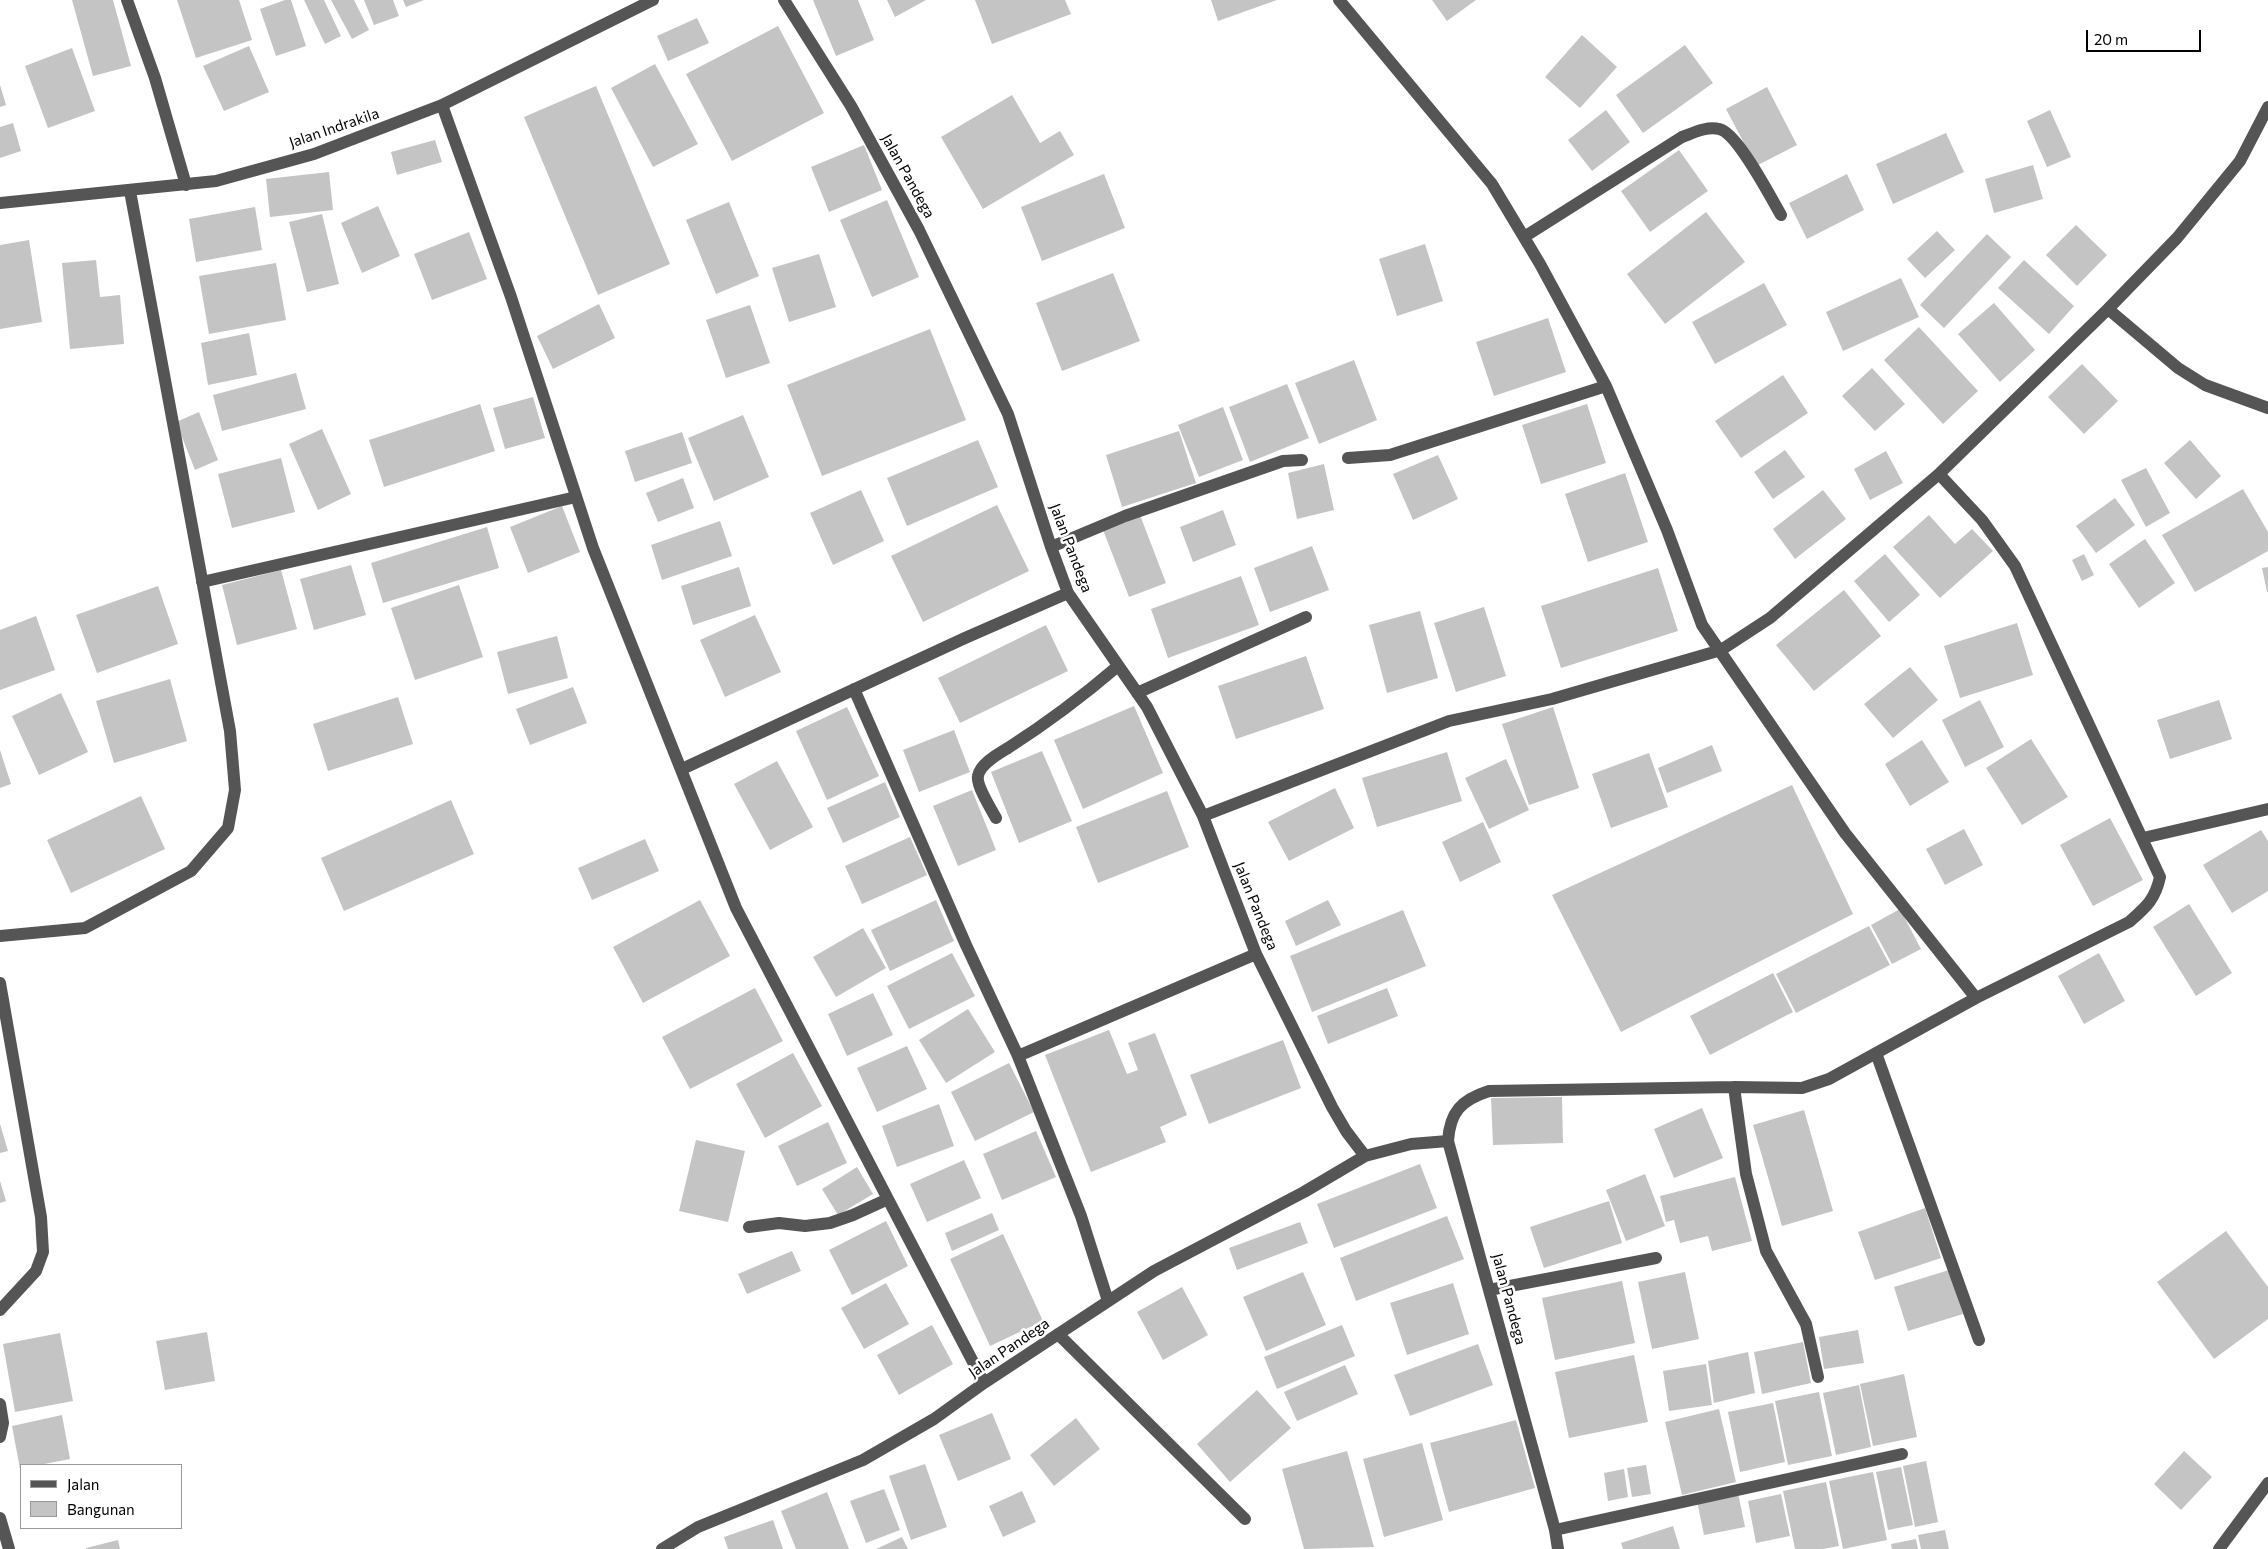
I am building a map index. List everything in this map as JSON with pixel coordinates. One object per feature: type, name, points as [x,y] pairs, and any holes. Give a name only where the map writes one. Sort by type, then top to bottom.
[{"type":"street","points":[[127,0],[155,78],[186,184]]},
{"type":"street","name":"Jalan Indrakila","points":[[0,203],[216,181],[314,154],[442,105],[653,0]]},
{"type":"street","name":"Jalan Pandega","points":[[784,0],[851,106],[919,230],[1008,414],[1068,593],[1147,707],[1203,816],[1256,954],[1332,1107],[1346,1131],[1365,1156]]},
{"type":"street","points":[[1339,0],[1492,184],[1524,237],[1606,386],[1667,530],[1702,625],[1721,650],[1753,702],[1845,833],[1976,998]]},
{"type":"street","points":[[442,105],[511,297],[593,548],[736,908],[984,1383]]},
{"type":"street","points":[[1203,816],[1449,721],[1552,699],[1721,650],[1770,618],[1939,474],[2108,309],[2177,238],[2240,161],[2268,107]]},
{"type":"street","points":[[1524,237],[1682,137],[1707,129],[1725,131],[1739,145],[1781,215]]},
{"type":"street","points":[[0,936],[85,928],[191,871],[228,828],[235,790],[230,731],[130,191]]},
{"type":"street","points":[[2108,309],[2178,368],[2205,385],[2268,408]]},
{"type":"street","points":[[1348,458],[1390,455],[1606,386]]},
{"type":"street","points":[[1051,547],[1125,516],[1283,461],[1302,460]]},
{"type":"street","points":[[1448,1141],[1450,1121],[1464,1102],[1475,1095],[1489,1091],[1734,1087],[1802,1088],[1829,1078],[1976,998],[2129,922],[2156,894],[2160,877],[2015,566],[1982,520],[1939,474]]},
{"type":"street","points":[[202,582],[576,497]]},
{"type":"street","points":[[682,769],[1068,593]]},
{"type":"street","points":[[1136,692],[1306,617]]},
{"type":"street","points":[[996,818],[979,785],[977,777],[980,770],[993,758],[1041,727],[1118,666]]},
{"type":"street","points":[[854,690],[966,946],[1018,1056],[1080,1216],[1108,1301]]},
{"type":"street","points":[[2143,838],[2268,809]]},
{"type":"street","points":[[1018,1056],[1256,954]]},
{"type":"street","points":[[0,982],[41,1217],[42,1252],[36,1271],[0,1310]]},
{"type":"street","points":[[1876,1053],[1979,1340]]},
{"type":"street","points":[[1734,1087],[1746,1174],[1766,1251],[1806,1324],[1818,1376]]},
{"type":"street","name":"Jalan Pandega","points":[[662,1549],[698,1527],[863,1460],[934,1419],[984,1383],[1154,1271],[1304,1192],[1365,1156],[1411,1144],[1448,1141],[1555,1530],[1558,1549]]},
{"type":"street","points":[[749,1227],[779,1224],[805,1226],[830,1223],[888,1199]]},
{"type":"street","points":[[1489,1290],[1656,1258]]},
{"type":"street","points":[[1058,1334],[1245,1519]]},
{"type":"street","points":[[0,1404],[3,1424],[0,1438]]},
{"type":"street","points":[[1555,1530],[1902,1454]]},
{"type":"street","points":[[2219,1549],[2268,1483]]},
{"type":"street","points":[[0,1518],[9,1549]]},
{"type":"building","points":[[72,0],[113,0],[131,66],[93,76]]},
{"type":"building","points":[[177,0],[239,0],[252,40],[196,58]]},
{"type":"building","points":[[285,0],[291,0],[306,46],[276,56],[260,9]]},
{"type":"building","points":[[304,0],[324,0],[341,36],[325,44]]},
{"type":"building","points":[[331,0],[354,0],[369,30],[352,39]]},
{"type":"building","points":[[364,0],[393,0],[399,16],[374,25]]},
{"type":"building","points":[[403,0],[424,0],[406,7]]},
{"type":"building","points":[[813,0],[858,0],[874,40],[836,56]]},
{"type":"building","points":[[887,0],[926,0],[895,17]]},
{"type":"building","points":[[975,0],[1065,0],[1071,14],[992,44]]},
{"type":"building","points":[[1211,0],[1277,0],[1218,21]]},
{"type":"building","points":[[1432,0],[1476,0],[1447,21]]},
{"type":"building","points":[[697,18],[709,43],[668,61],[657,36]]},
{"type":"building","points":[[778,26],[824,113],[732,161],[686,74]]},
{"type":"building","points":[[1582,35],[1617,67],[1580,108],[1545,77]]},
{"type":"building","points":[[1685,45],[1713,83],[1643,133],[1616,95]]},
{"type":"building","points":[[249,46],[269,92],[224,111],[203,66]]},
{"type":"building","points":[[72,48],[95,111],[48,128],[25,66]]},
{"type":"building","points":[[655,64],[698,144],[653,167],[611,88]]},
{"type":"building","points":[[0,85],[6,105],[0,107]]},
{"type":"building","points":[[596,86],[670,264],[598,295],[524,117]]},
{"type":"building","points":[[1767,87],[1797,145],[1756,166],[1726,109]]},
{"type":"building","points":[[1012,95],[1040,143],[1060,131],[1074,155],[983,209],[941,137]]},
{"type":"building","points":[[1606,110],[1630,142],[1592,171],[1568,140]]},
{"type":"building","points":[[2050,110],[2071,157],[2047,167],[2027,121]]},
{"type":"building","points":[[13,123],[21,151],[0,158],[0,127]]},
{"type":"building","points":[[1946,133],[1964,172],[1893,204],[1876,164]]},
{"type":"building","points":[[435,140],[442,162],[397,175],[391,152]]},
{"type":"building","points":[[864,145],[882,190],[829,212],[811,167]]},
{"type":"building","points":[[1679,150],[1708,191],[1650,232],[1621,191]]},
{"type":"building","points":[[2033,165],[2043,199],[1994,213],[1985,179]]},
{"type":"building","points":[[329,172],[333,210],[270,217],[266,179]]},
{"type":"building","points":[[1104,174],[1125,228],[1042,261],[1021,207]]},
{"type":"building","points":[[1847,174],[1864,210],[1807,239],[1789,203]]},
{"type":"building","points":[[887,200],[919,277],[872,297],[840,220]]},
{"type":"building","points":[[729,202],[759,276],[716,294],[686,220]]},
{"type":"building","points":[[378,206],[400,256],[362,273],[341,223]]},
{"type":"building","points":[[255,207],[262,250],[196,262],[189,219]]},
{"type":"building","points":[[1706,212],[1745,262],[1665,324],[1627,274]]},
{"type":"building","points":[[322,214],[339,284],[307,292],[289,222]]},
{"type":"building","points":[[2076,225],[2107,255],[2077,286],[2046,255]]},
{"type":"building","points":[[1937,231],[1955,250],[1925,278],[1907,259]]},
{"type":"building","points":[[469,232],[487,279],[432,300],[414,254]]},
{"type":"building","points":[[1987,234],[2011,257],[1944,328],[1920,305]]},
{"type":"building","points":[[29,240],[42,322],[0,329],[0,245]]},
{"type":"building","points":[[1425,244],[1443,301],[1397,316],[1379,259]]},
{"type":"building","points":[[819,254],[836,307],[789,322],[772,268]]},
{"type":"building","points":[[96,260],[100,297],[120,295],[124,344],[70,349],[62,263]]},
{"type":"building","points":[[2024,260],[2074,306],[2049,334],[1998,288]]},
{"type":"building","points":[[276,263],[286,320],[209,334],[199,276]]},
{"type":"building","points":[[1113,273],[1140,341],[1062,371],[1036,303]]},
{"type":"building","points":[[1901,278],[1919,317],[1843,351],[1826,312]]},
{"type":"building","points":[[1764,283],[1787,325],[1715,364],[1692,322]]},
{"type":"building","points":[[1994,303],[2035,350],[2000,382],[1958,334]]},
{"type":"building","points":[[599,304],[615,338],[553,369],[537,336]]},
{"type":"building","points":[[750,305],[770,363],[726,378],[706,320]]},
{"type":"building","points":[[1548,318],[1566,372],[1494,396],[1476,342]]},
{"type":"building","points":[[1919,327],[1978,391],[1943,424],[1884,360]]},
{"type":"building","points":[[930,329],[966,420],[822,476],[787,385]]},
{"type":"building","points":[[249,333],[257,375],[208,385],[201,343]]},
{"type":"building","points":[[1354,360],[1377,420],[1319,444],[1295,383]]},
{"type":"building","points":[[2082,364],[2118,401],[2084,434],[2048,397]]},
{"type":"building","points":[[1872,368],[1905,404],[1875,431],[1842,396]]},
{"type":"building","points":[[296,373],[306,409],[222,431],[213,395]]},
{"type":"building","points":[[1783,375],[1808,413],[1741,458],[1715,421]]},
{"type":"building","points":[[1287,384],[1309,438],[1250,462],[1229,407]]},
{"type":"building","points":[[533,397],[545,438],[505,449],[493,408]]},
{"type":"building","points":[[480,404],[495,451],[384,487],[369,440]]},
{"type":"building","points":[[1587,404],[1606,463],[1541,484],[1522,425]]},
{"type":"building","points":[[1223,407],[1243,460],[1199,477],[1178,425]]},
{"type":"building","points":[[199,412],[218,460],[195,470],[176,422]]},
{"type":"building","points":[[743,415],[769,477],[714,501],[688,438]]},
{"type":"building","points":[[322,429],[351,494],[318,510],[289,444]]},
{"type":"building","points":[[1179,431],[1196,483],[1122,507],[1106,455]]},
{"type":"building","points":[[682,432],[692,463],[635,482],[625,451]]},
{"type":"building","points":[[978,440],[998,487],[907,526],[887,478]]},
{"type":"building","points":[[2190,440],[2221,476],[2196,499],[2164,463]]},
{"type":"building","points":[[1785,450],[1805,477],[1773,499],[1754,472]]},
{"type":"building","points":[[1886,451],[1903,483],[1870,500],[1854,469]]},
{"type":"building","points":[[1438,455],[1458,499],[1413,520],[1393,474]]},
{"type":"building","points":[[281,458],[295,512],[232,528],[218,474]]},
{"type":"building","points":[[1324,464],[1334,510],[1297,519],[1288,473]]},
{"type":"building","points":[[2146,468],[2170,513],[2146,527],[2121,480]]},
{"type":"building","points":[[1625,473],[1648,542],[1588,562],[1565,494]]},
{"type":"building","points":[[683,478],[694,508],[658,522],[646,493]]},
{"type":"building","points":[[2243,489],[2268,532],[2268,551],[2195,592],[2162,535]]},
{"type":"building","points":[[861,490],[884,541],[833,565],[810,513]]},
{"type":"building","points":[[1823,490],[1846,519],[1795,559],[1773,529]]},
{"type":"building","points":[[2115,498],[2135,525],[2096,553],[2076,526]]},
{"type":"building","points":[[997,505],[1029,571],[923,622],[891,556]]},
{"type":"building","points":[[562,506],[580,552],[528,573],[510,527]]},
{"type":"building","points":[[1223,510],[1236,545],[1193,562],[1180,527]]},
{"type":"building","points":[[1140,515],[1166,583],[1129,597],[1103,530]]},
{"type":"building","points":[[1929,515],[1955,544],[1972,529],[1993,551],[1940,598],[1893,547]]},
{"type":"building","points":[[720,521],[732,556],[662,580],[651,545]]},
{"type":"building","points":[[487,527],[499,568],[383,603],[371,563]]},
{"type":"building","points":[[2145,539],[2175,583],[2139,608],[2109,564]]},
{"type":"building","points":[[1312,546],[1329,590],[1270,612],[1254,568]]},
{"type":"building","points":[[1885,554],[1920,595],[1889,622],[1854,581]]},
{"type":"building","points":[[2084,554],[2094,575],[2082,581],[2072,560]]},
{"type":"building","points":[[351,565],[366,615],[314,630],[300,579]]},
{"type":"building","points":[[739,567],[751,606],[693,625],[681,586]]},
{"type":"building","points":[[2268,567],[2268,592],[2267,592],[2262,568]]},
{"type":"building","points":[[1658,568],[1678,631],[1561,668],[1541,606]]},
{"type":"building","points":[[281,570],[297,629],[237,645],[222,585]]},
{"type":"building","points":[[1241,576],[1259,625],[1168,658],[1151,609]]},
{"type":"building","points":[[459,585],[483,657],[415,680],[391,608]]},
{"type":"building","points":[[158,586],[178,644],[97,673],[76,615]]},
{"type":"building","points":[[1844,590],[1881,636],[1814,691],[1776,645]]},
{"type":"building","points":[[1484,607],[1506,676],[1456,692],[1434,623]]},
{"type":"building","points":[[1420,611],[1438,678],[1387,693],[1369,625]]},
{"type":"building","points":[[755,615],[781,672],[725,697],[700,640]]},
{"type":"building","points":[[36,616],[55,670],[0,690],[0,630]]},
{"type":"building","points":[[2017,623],[2033,675],[1960,698],[1944,646]]},
{"type":"building","points":[[1046,625],[1068,671],[960,723],[938,678]]},
{"type":"building","points":[[557,636],[568,678],[508,694],[497,652]]},
{"type":"building","points":[[1306,656],[1324,709],[1236,739],[1218,686]]},
{"type":"building","points":[[1910,667],[1938,700],[1893,738],[1864,704]]},
{"type":"building","points":[[170,679],[187,741],[114,763],[96,701]]},
{"type":"building","points":[[573,687],[587,723],[530,745],[516,709]]},
{"type":"building","points":[[61,693],[88,752],[39,775],[12,716]]},
{"type":"building","points":[[398,697],[413,744],[328,771],[313,724]]},
{"type":"building","points":[[1980,700],[2004,747],[1965,767],[1942,720]]},
{"type":"building","points":[[2219,700],[2232,739],[2170,759],[2157,720]]},
{"type":"building","points":[[1134,706],[1163,773],[1083,809],[1054,740]]},
{"type":"building","points":[[847,707],[879,776],[827,800],[796,731]]},
{"type":"building","points":[[1553,707],[1579,788],[1529,805],[1502,724]]},
{"type":"building","points":[[954,730],[970,772],[919,792],[903,750]]},
{"type":"building","points":[[2031,739],[2068,797],[2022,825],[1986,768]]},
{"type":"building","points":[[1922,740],[1949,782],[1910,806],[1885,764]]},
{"type":"building","points":[[1712,745],[1722,771],[1667,793],[1658,768]]},
{"type":"building","points":[[0,750],[11,784],[0,788]]},
{"type":"building","points":[[1042,751],[1072,821],[1019,843],[991,772]]},
{"type":"building","points":[[1447,752],[1462,801],[1377,827],[1362,778]]},
{"type":"building","points":[[1649,753],[1668,807],[1611,828],[1592,774]]},
{"type":"building","points":[[1506,759],[1529,810],[1489,829],[1465,778]]},
{"type":"building","points":[[777,761],[813,827],[770,850],[734,784]]},
{"type":"building","points":[[885,782],[900,817],[843,843],[827,808]]},
{"type":"building","points":[[1792,785],[1853,914],[1621,1032],[1552,895]]},
{"type":"building","points":[[1335,788],[1354,828],[1289,861],[1268,822]]},
{"type":"building","points":[[972,790],[996,850],[958,866],[933,806]]},
{"type":"building","points":[[1167,791],[1189,847],[1098,883],[1076,827]]},
{"type":"building","points":[[141,796],[165,849],[71,893],[47,840]]},
{"type":"building","points":[[451,800],[474,854],[344,911],[321,858]]},
{"type":"building","points":[[2110,818],[2143,880],[2093,906],[2060,845]]},
{"type":"building","points":[[1483,822],[1501,862],[1460,882],[1442,842]]},
{"type":"building","points":[[1964,829],[1983,865],[1945,885],[1926,849]]},
{"type":"building","points":[[2261,830],[2268,841],[2268,891],[2232,913],[2203,865]]},
{"type":"building","points":[[910,837],[927,875],[862,904],[845,866]]},
{"type":"building","points":[[645,839],[659,871],[592,900],[578,868]]},
{"type":"building","points":[[700,900],[730,956],[643,1003],[613,947]]},
{"type":"building","points":[[936,900],[954,941],[890,971],[871,930]]},
{"type":"building","points":[[1328,900],[1341,925],[1296,946],[1285,921]]},
{"type":"building","points":[[2189,904],[2232,973],[2196,996],[2153,927]]},
{"type":"building","points":[[1900,909],[1921,949],[1892,964],[1871,925]]},
{"type":"building","points":[[1403,910],[1426,966],[1312,1012],[1290,956]]},
{"type":"building","points":[[1869,926],[1890,965],[1796,1013],[1776,974]]},
{"type":"building","points":[[863,928],[886,968],[836,997],[813,957]]},
{"type":"building","points":[[952,953],[975,996],[909,1029],[887,986]]},
{"type":"building","points":[[2099,953],[2125,1001],[2084,1024],[2058,976]]},
{"type":"building","points":[[1773,973],[1793,1012],[1710,1055],[1690,1016]]},
{"type":"building","points":[[755,988],[783,1041],[690,1089],[662,1037]]},
{"type":"building","points":[[1387,988],[1398,1016],[1328,1044],[1317,1016]]},
{"type":"building","points":[[873,993],[893,1035],[847,1056],[828,1014]]},
{"type":"building","points":[[968,1009],[995,1052],[946,1083],[919,1040]]},
{"type":"building","points":[[1109,1030],[1127,1074],[1138,1070],[1128,1043],[1155,1033],[1187,1115],[1160,1127],[1166,1142],[1091,1172],[1045,1055]]},
{"type":"building","points":[[1283,1040],[1301,1088],[1209,1124],[1190,1075]]},
{"type":"building","points":[[907,1046],[927,1089],[877,1112],[857,1068]]},
{"type":"building","points":[[793,1053],[822,1106],[765,1138],[736,1084]]},
{"type":"building","points":[[1009,1063],[1034,1112],[975,1141],[951,1092]]},
{"type":"building","points":[[1562,1097],[1563,1143],[1493,1145],[1491,1098]]},
{"type":"building","points":[[939,1104],[954,1146],[897,1167],[882,1126]]},
{"type":"building","points":[[1702,1108],[1723,1158],[1674,1178],[1654,1129]]},
{"type":"building","points":[[1804,1110],[1833,1211],[1782,1226],[1753,1125]]},
{"type":"building","points":[[828,1122],[847,1163],[797,1186],[778,1146]]},
{"type":"building","points":[[0,1124],[8,1151],[0,1153]]},
{"type":"building","points":[[1036,1131],[1056,1177],[1002,1200],[983,1154]]},
{"type":"building","points":[[696,1140],[745,1151],[728,1222],[679,1211]]},
{"type":"building","points":[[964,1160],[981,1198],[927,1222],[910,1184]]},
{"type":"building","points":[[1420,1164],[1437,1208],[1334,1248],[1317,1204]]},
{"type":"building","points":[[857,1167],[873,1194],[838,1215],[822,1189]]},
{"type":"building","points":[[1645,1174],[1665,1226],[1626,1241],[1606,1190]]},
{"type":"building","points":[[1735,1177],[1752,1241],[1712,1251],[1708,1236],[1680,1243],[1674,1220],[1666,1222],[1660,1196]]},
{"type":"building","points":[[0,1181],[6,1201],[0,1203]]},
{"type":"building","points":[[1609,1201],[1622,1243],[1544,1268],[1530,1227]]},
{"type":"building","points":[[1925,1208],[1941,1258],[1875,1280],[1858,1232]]},
{"type":"building","points":[[992,1213],[999,1230],[952,1251],[945,1233]]},
{"type":"building","points":[[1447,1216],[1464,1259],[1356,1301],[1340,1258]]},
{"type":"building","points":[[886,1221],[908,1266],[852,1295],[829,1250]]},
{"type":"building","points":[[1300,1222],[1308,1243],[1237,1270],[1229,1248]]},
{"type":"building","points":[[2226,1231],[2268,1287],[2268,1319],[2214,1359],[2157,1282]]},
{"type":"building","points":[[1003,1234],[1043,1321],[990,1346],[950,1259]]},
{"type":"building","points":[[792,1251],[801,1271],[747,1294],[738,1274]]},
{"type":"building","points":[[1949,1270],[1963,1314],[1908,1331],[1894,1287]]},
{"type":"building","points":[[1303,1272],[1326,1325],[1266,1351],[1243,1297]]},
{"type":"building","points":[[1685,1272],[1699,1339],[1652,1349],[1638,1282]]},
{"type":"building","points":[[1622,1281],[1635,1343],[1555,1360],[1542,1298]]},
{"type":"building","points":[[886,1283],[909,1324],[864,1349],[841,1308]]},
{"type":"building","points":[[1453,1283],[1469,1334],[1407,1355],[1390,1303]]},
{"type":"building","points":[[1182,1287],[1208,1335],[1163,1360],[1137,1312]]},
{"type":"building","points":[[932,1325],[953,1364],[899,1395],[877,1355]]},
{"type":"building","points":[[1342,1325],[1355,1356],[1277,1389],[1264,1357]]},
{"type":"building","points":[[1858,1330],[1864,1363],[1824,1369],[1819,1337]]},
{"type":"building","points":[[207,1332],[215,1381],[165,1390],[156,1341]]},
{"type":"building","points":[[60,1333],[73,1401],[15,1412],[3,1344]]},
{"type":"building","points":[[1803,1342],[1811,1383],[1762,1394],[1754,1352]]},
{"type":"building","points":[[1478,1344],[1493,1385],[1410,1416],[1394,1375]]},
{"type":"building","points":[[1748,1352],[1755,1393],[1714,1403],[1708,1361]]},
{"type":"building","points":[[1634,1355],[1648,1422],[1569,1438],[1555,1372]]},
{"type":"building","points":[[1706,1364],[1712,1405],[1669,1411],[1663,1371]]},
{"type":"building","points":[[1345,1365],[1358,1394],[1297,1421],[1284,1392]]},
{"type":"building","points":[[1904,1374],[1917,1437],[1873,1446],[1860,1384]]},
{"type":"building","points":[[1859,1385],[1871,1447],[1836,1455],[1823,1393]]},
{"type":"building","points":[[1257,1390],[1291,1428],[1230,1482],[1197,1444]]},
{"type":"building","points":[[1819,1392],[1832,1456],[1788,1465],[1775,1401]]},
{"type":"building","points":[[1773,1403],[1785,1462],[1740,1472],[1728,1412]]},
{"type":"building","points":[[1719,1409],[1736,1482],[1682,1495],[1665,1422]]},
{"type":"building","points":[[992,1413],[1011,1459],[958,1481],[939,1435]]},
{"type":"building","points":[[62,1415],[70,1459],[44,1464],[20,1464],[20,1469],[12,1426]]},
{"type":"building","points":[[1076,1418],[1100,1449],[1054,1486],[1030,1455]]},
{"type":"building","points":[[1516,1420],[1535,1488],[1449,1512],[1430,1443]]},
{"type":"building","points":[[1422,1443],[1443,1520],[1384,1537],[1363,1459]]},
{"type":"building","points":[[1347,1451],[1374,1547],[1304,1549],[1282,1469]]},
{"type":"building","points":[[2184,1451],[2212,1477],[2181,1510],[2154,1484]]},
{"type":"building","points":[[1926,1461],[1938,1522],[1915,1527],[1903,1466]]},
{"type":"building","points":[[925,1464],[947,1527],[911,1540],[889,1476]]},
{"type":"building","points":[[1646,1465],[1651,1494],[1632,1497],[1627,1468]]},
{"type":"building","points":[[1901,1467],[1913,1525],[1888,1530],[1876,1472]]},
{"type":"building","points":[[1624,1469],[1628,1497],[1608,1501],[1604,1473]]},
{"type":"building","points":[[1873,1472],[1887,1540],[1843,1549],[1829,1481]]},
{"type":"building","points":[[1826,1482],[1839,1546],[1823,1549],[1795,1549],[1783,1491]]},
{"type":"building","points":[[884,1489],[900,1530],[866,1543],[850,1501]]},
{"type":"building","points":[[1022,1491],[1036,1522],[1003,1537],[989,1506]]},
{"type":"building","points":[[827,1492],[849,1549],[796,1549],[781,1511]]},
{"type":"building","points":[[1738,1493],[1745,1527],[1704,1535],[1697,1501]]},
{"type":"building","points":[[1781,1494],[1790,1536],[1756,1543],[1748,1501]]},
{"type":"building","points":[[773,1520],[783,1549],[728,1549],[724,1537]]},
{"type":"building","points":[[1673,1526],[1680,1549],[1623,1549],[1621,1543]]},
{"type":"building","points":[[1945,1530],[1949,1549],[1921,1549],[1918,1535]]},
{"type":"building","points":[[902,1537],[908,1549],[876,1549]]},
{"type":"building","points":[[1916,1539],[1918,1549],[1892,1549],[1891,1544]]},
{"type":"building","points":[[118,1540],[120,1549],[86,1549],[86,1548]]}]
